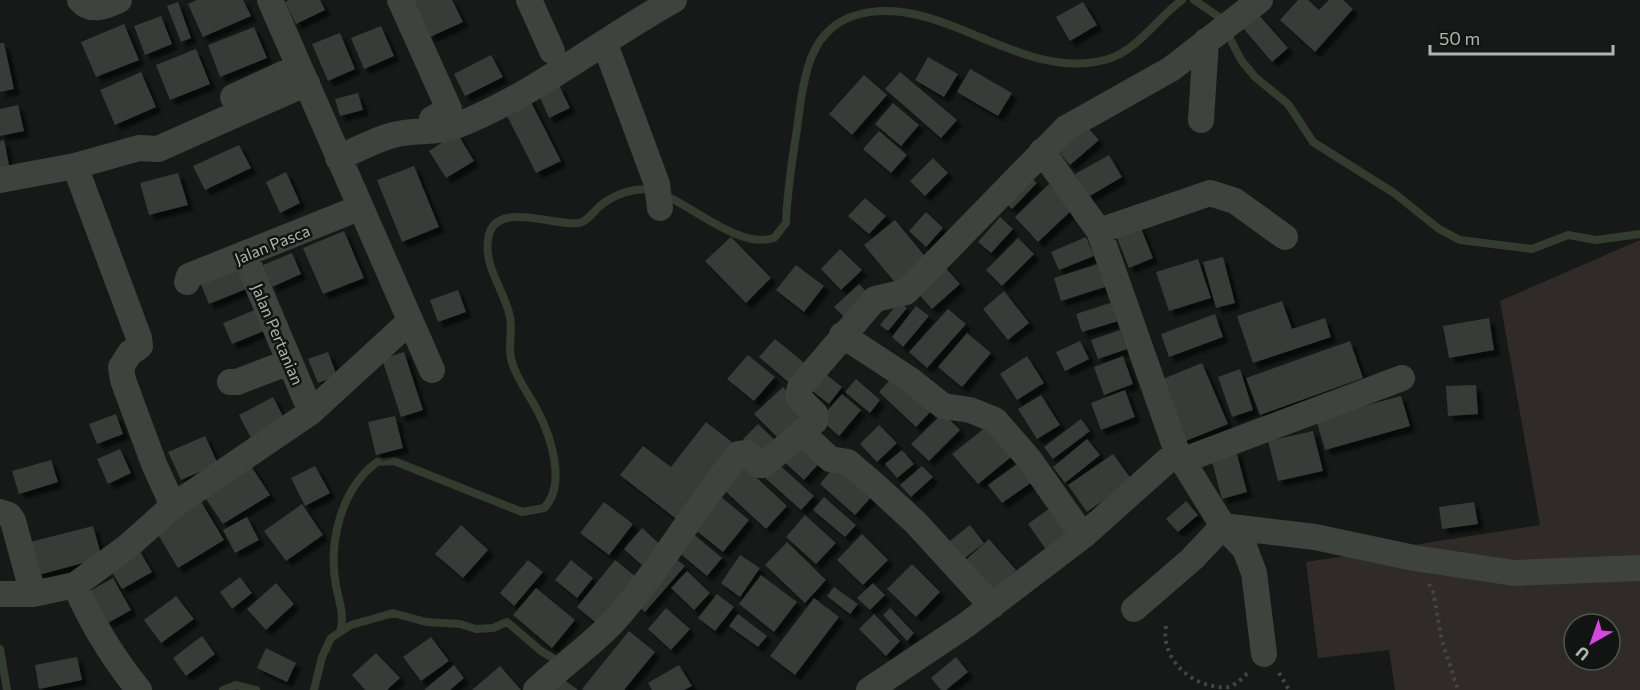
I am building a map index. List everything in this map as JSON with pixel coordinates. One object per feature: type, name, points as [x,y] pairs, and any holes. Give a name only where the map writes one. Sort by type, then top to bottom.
[{"type":"street","points":[[80,0],[84,6],[94,8],[119,0]]},
{"type":"street","points":[[270,0],[359,208],[432,370]]},
{"type":"street","points":[[400,0],[449,110],[432,119]]},
{"type":"street","points":[[529,0],[552,51]]},
{"type":"street","points":[[338,158],[393,135],[428,134],[455,126],[513,100],[674,0]]},
{"type":"street","points":[[536,690],[615,620],[667,555],[715,483],[739,454],[747,453],[759,465],[764,465],[803,434],[815,421],[815,414],[798,398],[797,393],[842,335],[875,299],[906,292],[1066,128],[1171,69],[1206,40],[1232,8],[1260,0]]},
{"type":"street","points":[[1201,120],[1206,40]]},
{"type":"street","points":[[605,44],[659,198]]},
{"type":"street","points":[[0,180],[75,166],[139,148],[150,135],[302,75]]},
{"type":"street","points":[[1042,151],[1099,231],[1180,456],[1223,526],[1245,549],[1254,573],[1264,654]]},
{"type":"street","points":[[75,166],[139,338],[140,346],[130,353],[121,367],[123,380],[154,464],[173,506]]},
{"type":"street","points":[[1099,231],[1210,193],[1235,201],[1285,237]]},
{"type":"street","name":"Jalan Pasca","points":[[187,282],[189,276],[245,256],[359,208]]},
{"type":"street","name":"Jalan Pertanian","points":[[245,256],[311,412]]},
{"type":"street","points":[[0,594],[33,594],[75,585],[136,540],[173,506],[311,412],[409,322]]},
{"type":"street","points":[[842,335],[909,378],[943,406],[987,415],[1002,426],[1029,459],[1083,536]]},
{"type":"street","points":[[230,382],[237,382],[288,362]]},
{"type":"street","points":[[869,690],[992,606],[1083,536],[1180,456],[1402,378]]},
{"type":"street","points":[[803,434],[830,459],[848,462],[876,486],[916,523],[992,606]]},
{"type":"street","points":[[0,512],[9,515],[14,521],[33,594]]},
{"type":"street","points":[[1223,526],[1315,537],[1400,555],[1514,573],[1640,568]]},
{"type":"street","points":[[1134,609],[1177,573],[1223,526]]},
{"type":"street","points":[[75,585],[88,615],[108,649],[139,690]]},
{"type":"path","points":[[1400,555],[1420,571],[1433,591],[1442,641],[1458,690]]},
{"type":"path","points":[[1166,626],[1166,649],[1175,668],[1205,687],[1216,689],[1232,686],[1257,666],[1264,654],[1290,690]]},
{"type":"shaded area","points":[[1640,240],[1640,690],[1395,690],[1389,650],[1318,658],[1306,562],[1540,525],[1500,301]]},
{"type":"building","points":[[197,0],[243,0],[251,16],[203,37],[188,4]]},
{"type":"building","points":[[320,0],[325,10],[296,24],[285,2]]},
{"type":"building","points":[[412,0],[452,0],[463,22],[430,37]]},
{"type":"building","points":[[1298,0],[1308,0],[1319,10],[1329,0],[1343,0],[1353,9],[1315,52],[1280,20]]},
{"type":"building","points":[[178,2],[191,38],[181,42],[167,6]]},
{"type":"building","points":[[1083,2],[1097,25],[1070,41],[1056,17]]},
{"type":"building","points":[[1258,14],[1288,48],[1272,62],[1243,28]]},
{"type":"building","points":[[161,16],[172,44],[145,55],[134,26]]},
{"type":"building","points":[[124,24],[139,60],[96,77],[81,42]]},
{"type":"building","points":[[381,26],[394,56],[364,69],[351,38]]},
{"type":"building","points":[[254,27],[267,58],[220,77],[208,45]]},
{"type":"building","points":[[340,33],[355,69],[328,81],[312,44]]},
{"type":"building","points":[[0,43],[4,43],[14,89],[0,92]]},
{"type":"building","points":[[196,49],[210,84],[170,100],[156,65]]},
{"type":"building","points":[[491,55],[503,77],[465,96],[454,74]]},
{"type":"building","points":[[928,57],[958,74],[944,97],[915,80]]},
{"type":"building","points":[[970,69],[1012,93],[998,116],[957,92]]},
{"type":"building","points":[[141,72],[156,107],[115,125],[100,90]]},
{"type":"building","points":[[900,72],[957,120],[941,138],[885,89]]},
{"type":"building","points":[[864,75],[887,95],[852,135],[829,114]]},
{"type":"building","points":[[559,85],[570,108],[549,118],[539,95]]},
{"type":"building","points":[[358,93],[363,110],[340,116],[335,99]]},
{"type":"building","points":[[527,94],[561,161],[536,173],[502,106]]},
{"type":"building","points":[[893,103],[919,125],[901,146],[875,124]]},
{"type":"building","points":[[18,105],[24,131],[0,136],[0,109]]},
{"type":"building","points":[[1081,120],[1099,140],[1070,165],[1052,145]]},
{"type":"building","points":[[879,131],[907,155],[891,173],[863,149]]},
{"type":"building","points":[[457,133],[474,161],[446,178],[429,151]]},
{"type":"building","points":[[4,140],[9,165],[0,167],[0,141]]},
{"type":"building","points":[[239,145],[251,168],[205,190],[193,166]]},
{"type":"building","points":[[1109,155],[1122,177],[1088,197],[1075,174]]},
{"type":"building","points":[[933,158],[948,173],[925,196],[910,181]]},
{"type":"building","points":[[414,166],[439,227],[402,242],[377,180]]},
{"type":"building","points":[[1024,171],[1037,183],[1012,209],[999,198]]},
{"type":"building","points":[[286,172],[300,203],[280,213],[266,182]]},
{"type":"building","points":[[178,173],[188,205],[149,215],[140,183]]},
{"type":"building","points":[[1049,184],[1073,209],[1038,242],[1015,217]]},
{"type":"building","points":[[865,198],[886,216],[869,234],[848,216]]},
{"type":"building","points":[[926,212],[943,228],[926,247],[909,231]]},
{"type":"building","points":[[1000,217],[1013,229],[991,253],[978,242]]},
{"type":"building","points":[[895,220],[929,261],[898,286],[864,245]]},
{"type":"building","points":[[1138,221],[1153,258],[1129,268],[1114,230]]},
{"type":"building","points":[[344,231],[364,278],[323,294],[303,248]]},
{"type":"building","points":[[731,237],[771,278],[746,303],[705,261]]},
{"type":"building","points":[[1086,237],[1094,256],[1059,270],[1051,252]]},
{"type":"building","points":[[1018,238],[1034,254],[1002,286],[986,270]]},
{"type":"building","points":[[840,249],[862,270],[841,290],[821,269]]},
{"type":"building","points":[[292,253],[301,274],[272,287],[263,265]]},
{"type":"building","points":[[1223,257],[1235,303],[1216,308],[1203,262]]},
{"type":"building","points":[[1198,259],[1211,298],[1169,311],[1156,272]]},
{"type":"building","points":[[1101,263],[1108,286],[1061,301],[1054,278]]},
{"type":"building","points":[[942,264],[960,284],[932,309],[914,289]]},
{"type":"building","points":[[243,265],[251,287],[209,304],[200,282]]},
{"type":"building","points":[[796,265],[824,286],[804,312],[776,290]]},
{"type":"building","points":[[859,284],[870,296],[846,319],[834,307]]},
{"type":"building","points":[[458,290],[466,312],[438,322],[430,300]]},
{"type":"building","points":[[1004,291],[1029,323],[1008,340],[983,309]]},
{"type":"building","points":[[1116,301],[1122,320],[1082,332],[1076,314]]},
{"type":"building","points":[[1282,301],[1292,329],[1325,318],[1331,337],[1253,363],[1237,316]]},
{"type":"building","points":[[899,302],[907,308],[888,331],[880,325]]},
{"type":"building","points":[[916,306],[929,316],[903,347],[892,337]]},
{"type":"building","points":[[262,307],[271,328],[232,344],[223,323]]},
{"type":"building","points":[[948,309],[966,324],[927,368],[909,352]]},
{"type":"building","points":[[1215,314],[1223,337],[1169,357],[1161,334]]},
{"type":"building","points":[[1489,318],[1494,350],[1449,358],[1443,326]]},
{"type":"building","points":[[1120,330],[1127,349],[1098,359],[1091,340]]},
{"type":"building","points":[[967,333],[991,353],[962,387],[938,367]]},
{"type":"building","points":[[775,339],[808,366],[792,385],[759,357]]},
{"type":"building","points":[[1080,341],[1089,359],[1065,371],[1056,352]]},
{"type":"building","points":[[1350,341],[1363,378],[1260,415],[1246,378]]},
{"type":"building","points":[[328,352],[337,376],[318,383],[308,359]]},
{"type":"building","points":[[404,352],[423,410],[401,417],[382,359]]},
{"type":"building","points":[[748,355],[775,377],[754,401],[727,379]]},
{"type":"building","points":[[1027,356],[1044,383],[1017,400],[1000,374]]},
{"type":"building","points":[[1123,356],[1133,384],[1104,395],[1094,367]]},
{"type":"building","points":[[1202,363],[1228,424],[1183,442],[1158,381]]},
{"type":"building","points":[[819,369],[842,387],[829,404],[806,386]]},
{"type":"building","points":[[1240,369],[1253,410],[1232,417],[1218,377]]},
{"type":"building","points":[[897,372],[935,407],[916,427],[879,392]]},
{"type":"building","points":[[856,379],[880,400],[870,413],[845,392]]},
{"type":"building","points":[[1476,385],[1478,414],[1448,416],[1446,386]]},
{"type":"building","points":[[783,387],[808,412],[780,440],[754,414]]},
{"type":"building","points":[[1125,390],[1135,417],[1101,430],[1091,403]]},
{"type":"building","points":[[842,394],[861,410],[839,436],[820,419]]},
{"type":"building","points":[[1041,395],[1060,425],[1037,439],[1018,409]]},
{"type":"building","points":[[1401,396],[1410,426],[1325,450],[1316,419]]},
{"type":"building","points":[[273,397],[286,422],[252,440],[239,415]]},
{"type":"building","points":[[943,413],[960,430],[929,461],[911,444]]},
{"type":"building","points":[[116,414],[123,434],[97,444],[89,424]]},
{"type":"building","points":[[395,416],[403,448],[376,455],[368,422]]},
{"type":"building","points":[[1081,419],[1090,431],[1053,459],[1044,447]]},
{"type":"building","points":[[706,422],[737,446],[679,521],[620,475],[643,446],[671,467]]},
{"type":"building","points":[[991,423],[1016,453],[978,484],[952,454]]},
{"type":"building","points":[[758,424],[778,443],[763,458],[743,439]]},
{"type":"building","points":[[879,425],[897,443],[877,462],[860,444]]},
{"type":"building","points":[[1313,431],[1323,471],[1278,481],[1268,441]]},
{"type":"building","points":[[205,436],[218,464],[181,480],[168,452]]},
{"type":"building","points":[[802,437],[824,458],[804,480],[782,460]]},
{"type":"building","points":[[1087,439],[1100,455],[1065,483],[1053,467]]},
{"type":"building","points":[[120,449],[131,473],[108,484],[97,459]]},
{"type":"building","points":[[902,450],[914,464],[897,478],[885,464]]},
{"type":"building","points":[[1236,451],[1247,492],[1222,499],[1211,458]]},
{"type":"building","points":[[1113,454],[1132,480],[1087,512],[1068,485]]},
{"type":"building","points":[[51,460],[58,482],[19,494],[12,471]]},
{"type":"building","points":[[1021,461],[1035,480],[1002,503],[988,485]]},
{"type":"building","points":[[776,462],[814,496],[801,510],[763,476]]},
{"type":"building","points":[[838,462],[874,494],[855,515],[820,484]]},
{"type":"building","points":[[249,463],[270,495],[223,524],[202,493]]},
{"type":"building","points":[[743,465],[787,506],[766,529],[722,488]]},
{"type":"building","points":[[315,466],[330,493],[305,506],[291,478]]},
{"type":"building","points":[[922,466],[933,477],[911,497],[900,485]]},
{"type":"building","points":[[720,496],[749,520],[723,552],[693,528]]},
{"type":"building","points":[[824,497],[856,525],[845,537],[813,510]]},
{"type":"building","points":[[200,500],[224,540],[178,568],[154,528]]},
{"type":"building","points":[[1186,501],[1198,515],[1178,532],[1166,519]]},
{"type":"building","points":[[604,502],[633,524],[609,555],[580,533]]},
{"type":"building","points":[[1474,502],[1478,524],[1442,529],[1439,507]]},
{"type":"building","points":[[302,504],[323,535],[286,561],[264,531]]},
{"type":"building","points":[[1053,506],[1072,533],[1047,551],[1028,524]]},
{"type":"building","points":[[805,515],[836,543],[816,564],[786,537]]},
{"type":"building","points":[[247,517],[259,540],[235,553],[223,530]]},
{"type":"building","points":[[461,525],[488,550],[463,578],[435,554]]},
{"type":"building","points":[[970,525],[984,543],[960,562],[946,544]]},
{"type":"building","points":[[93,526],[102,558],[38,575],[30,542]]},
{"type":"building","points":[[642,528],[663,547],[645,568],[624,549]]},
{"type":"building","points":[[691,532],[722,558],[707,576],[676,550]]},
{"type":"building","points":[[862,534],[888,560],[863,585],[837,560]]},
{"type":"building","points":[[989,539],[1016,570],[986,596],[960,565]]},
{"type":"building","points":[[787,542],[826,580],[805,603],[765,565]]},
{"type":"building","points":[[138,548],[152,572],[122,589],[108,565]]},
{"type":"building","points":[[740,555],[760,568],[740,597],[721,583]]},
{"type":"building","points":[[672,556],[685,566],[645,612],[633,602]]},
{"type":"building","points":[[528,560],[543,572],[514,606],[500,593]]},
{"type":"building","points":[[571,560],[593,578],[577,598],[555,580]]},
{"type":"building","points":[[615,560],[639,579],[600,626],[577,607]]},
{"type":"building","points":[[912,564],[940,592],[916,617],[887,589]]},
{"type":"building","points":[[687,571],[710,593],[694,610],[671,588]]},
{"type":"building","points":[[761,575],[797,602],[774,632],[739,604]]},
{"type":"building","points":[[240,577],[252,593],[232,609],[220,592]]},
{"type":"building","points":[[113,578],[131,610],[108,623],[90,591]]},
{"type":"building","points":[[276,583],[294,604],[266,630],[247,609]]},
{"type":"building","points":[[873,583],[885,595],[870,610],[857,598]]},
{"type":"building","points":[[834,587],[858,604],[850,614],[827,596]]},
{"type":"building","points":[[536,588],[575,620],[552,648],[513,615]]},
{"type":"building","points":[[717,594],[734,607],[715,631],[698,618]]},
{"type":"building","points":[[176,596],[194,619],[161,643],[144,620]]},
{"type":"building","points":[[814,598],[839,617],[795,675],[770,656]]},
{"type":"building","points":[[666,608],[690,629],[671,650],[648,629]]},
{"type":"building","points":[[890,608],[914,633],[907,641],[883,615]]},
{"type":"building","points":[[738,614],[767,636],[758,647],[729,626]]},
{"type":"building","points":[[874,614],[900,641],[886,656],[859,629]]},
{"type":"building","points":[[629,631],[655,652],[624,690],[582,689]]},
{"type":"building","points":[[202,636],[215,654],[186,676],[173,658]]},
{"type":"building","points":[[431,637],[449,661],[421,681],[403,657]]},
{"type":"building","points":[[266,648],[296,663],[287,682],[257,668]]},
{"type":"building","points":[[376,653],[400,678],[387,690],[365,690],[352,675]]},
{"type":"building","points":[[77,657],[82,680],[39,689],[35,665]]},
{"type":"building","points":[[956,657],[968,672],[946,690],[941,690],[931,678]]},
{"type":"building","points":[[454,665],[464,678],[450,690],[424,690]]},
{"type":"building","points":[[679,665],[692,686],[684,690],[652,690],[648,683]]},
{"type":"building","points":[[500,666],[521,690],[472,690]]},
{"type":"building","points":[[562,678],[578,690],[552,690]]},
{"type":"waterway","points":[[340,632],[342,614],[334,569],[336,535],[346,501],[365,473],[377,462],[394,461],[522,512],[544,508],[551,498],[556,474],[551,446],[534,404],[514,369],[510,352],[510,317],[489,260],[488,240],[492,227],[501,220],[526,217],[579,223],[585,221],[612,198],[626,192],[648,189],[668,197],[729,231],[760,240],[774,238],[786,223],[787,199],[808,66],[821,39],[835,26],[851,17],[869,12],[908,13],[947,24],[1025,55],[1066,63],[1087,63],[1108,59],[1129,48],[1182,0]]},
{"type":"waterway","points":[[1194,0],[1219,17],[1241,60],[1255,77],[1288,104],[1313,142],[1394,193],[1439,229],[1460,240],[1532,249],[1568,235],[1596,240],[1640,234]]},
{"type":"waterway","points":[[314,690],[322,657],[331,638],[351,625],[393,613],[426,622],[460,624],[476,629],[493,628],[507,622],[541,651],[556,660]]},
{"type":"waterway","points":[[0,649],[7,690]]},
{"type":"waterway","points":[[223,690],[236,685],[256,690]]}]
